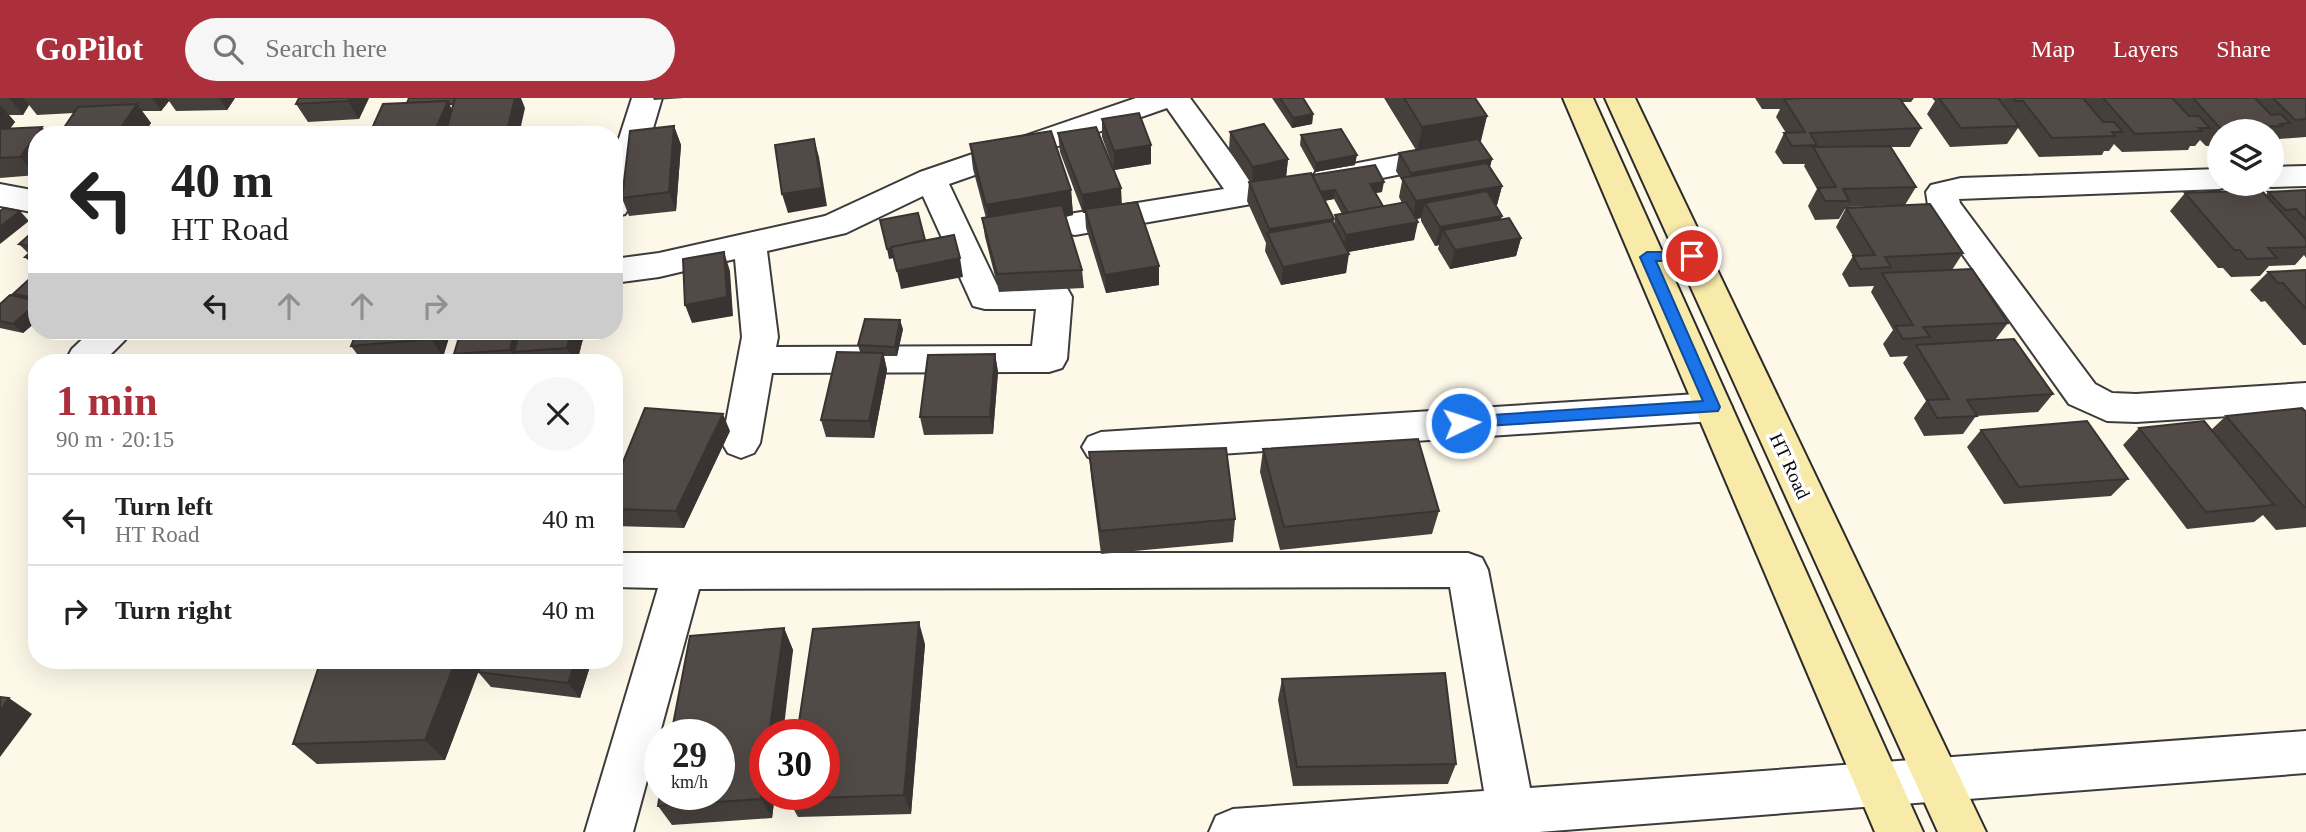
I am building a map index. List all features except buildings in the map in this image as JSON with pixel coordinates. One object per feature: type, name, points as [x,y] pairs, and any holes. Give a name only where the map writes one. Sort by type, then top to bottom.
[{"type":"street","points":[[623,177],[647,98]]},
{"type":"street","points":[[623,270],[659,265],[834,225],[931,179],[1165,98]]},
{"type":"street","points":[[1175,98],[1272,190]]},
{"type":"street","points":[[1578,98],[1899,832]]},
{"type":"street","name":"HT Road","points":[[1620,98],[1962,832]]},
{"type":"street","points":[[1075,224],[1272,190],[1480,149]]},
{"type":"street","points":[[2284,177],[2306,176]]},
{"type":"street","points":[[757,360],[1049,359],[1055,297],[985,297],[931,179]]},
{"type":"street","points":[[2207,179],[1961,188],[1942,192],[1944,205],[2082,394],[2107,407],[2136,408],[2306,397]]},
{"type":"street","points":[[0,195],[28,200]]},
{"type":"street","points":[[741,443],[760,337],[750,245]]},
{"type":"street","points":[[1647,257],[1692,256]]},
{"type":"street","points":[[89,354],[104,340]]},
{"type":"street","points":[[1101,447],[1713,407]]},
{"type":"street","points":[[623,570],[1468,570],[1513,821]]},
{"type":"street","points":[[610,832],[682,572]]},
{"type":"street","points":[[1233,832],[1513,821],[1878,784],[2306,752]]},
{"type":"route","points":[[1461,423],[1713,407],[1647,257],[1692,256]]}]
